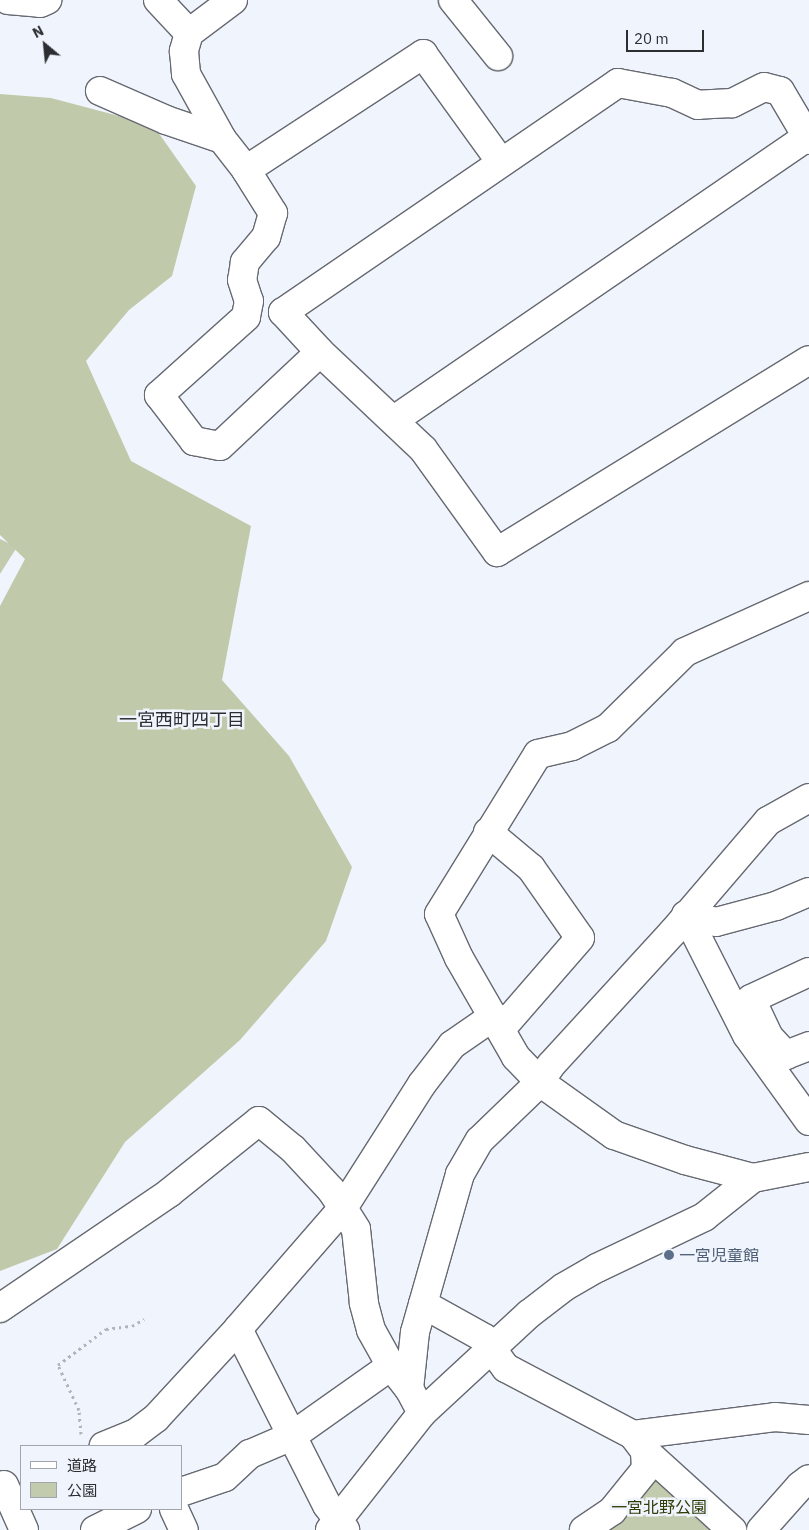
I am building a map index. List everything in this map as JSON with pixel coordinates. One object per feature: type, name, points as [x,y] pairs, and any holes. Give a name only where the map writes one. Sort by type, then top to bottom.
[{"type":"street","points":[[8,0],[40,3],[48,0]]},
{"type":"street","points":[[158,0],[189,32]]},
{"type":"street","points":[[233,0],[189,32],[184,51],[186,74],[222,138],[246,170],[273,213],[266,237],[245,262],[242,280],[249,301],[246,317],[159,395],[194,441],[220,446],[320,352]]},
{"type":"street","points":[[452,0],[498,56]]},
{"type":"street","points":[[246,170],[423,54],[501,162]]},
{"type":"street","points":[[394,420],[808,138],[780,91],[764,87],[732,103],[698,105],[672,93],[618,83],[284,312],[320,352],[423,449],[497,552],[809,360]]},
{"type":"street","points":[[100,91],[166,120],[222,138]]},
{"type":"street","points":[[809,596],[685,652],[608,728],[572,746],[538,754],[439,914],[459,958],[516,1057],[540,1082],[614,1135],[685,1160],[753,1178],[809,1167]]},
{"type":"street","points":[[409,1388],[415,1332],[460,1174],[480,1140],[540,1082],[551,1065],[696,917],[768,821],[809,798]]},
{"type":"street","points":[[92,1442],[139,1440],[156,1418],[238,1329],[343,1208],[422,1084],[452,1045],[497,1023],[580,938],[531,868],[488,832]]},
{"type":"street","points":[[696,917],[716,922],[776,906],[809,892]]},
{"type":"street","points":[[731,941],[732,936],[772,918],[776,906]]},
{"type":"street","points":[[696,917],[743,994],[751,999],[769,1037],[786,1055],[809,1046]]},
{"type":"street","points":[[696,917],[746,1035],[809,1121]]},
{"type":"street","points":[[751,999],[809,972]]},
{"type":"street","points":[[0,1308],[169,1193],[259,1121],[293,1149],[332,1190],[356,1229],[364,1303],[372,1330],[391,1366],[409,1388],[422,1413]]},
{"type":"street","points":[[238,1329],[337,1527],[422,1413],[529,1314],[564,1287],[597,1268],[704,1217],[753,1178]]},
{"type":"street","points":[[423,1304],[484,1338],[506,1368],[639,1443],[732,1530]]},
{"type":"street","points":[[182,1492],[225,1477],[250,1454],[292,1436],[391,1366]]},
{"type":"street","points":[[639,1443],[775,1417],[809,1420]]},
{"type":"street","points":[[584,1530],[612,1511],[646,1469],[639,1443]]},
{"type":"street","points":[[761,1530],[800,1486],[809,1480]]},
{"type":"street","points":[[8,1483],[24,1530]]},
{"type":"street","points":[[95,1530],[135,1510]]},
{"type":"street","points":[[174,1510],[184,1530]]},
{"type":"path","points":[[92,1442],[58,1365],[106,1329],[132,1326],[144,1320]]},
{"type":"green space","points":[[0,94],[51,98],[153,125],[196,186],[172,276],[129,310],[86,361],[131,461],[251,526],[222,680],[289,756],[352,867],[326,941],[240,1040],[125,1142],[57,1249],[0,1271],[0,606],[25,559],[0,535]]},
{"type":"green space","points":[[0,539],[17,547],[0,574]]},
{"type":"green space","name":"一宮北野公園","points":[[662,1477],[716,1530],[601,1530],[647,1479]]},
{"type":"place","name":"一宮児童館","points":[[669,1255]]},
{"type":"district","name":"一宮西町四丁目","points":[[182,720]]}]
